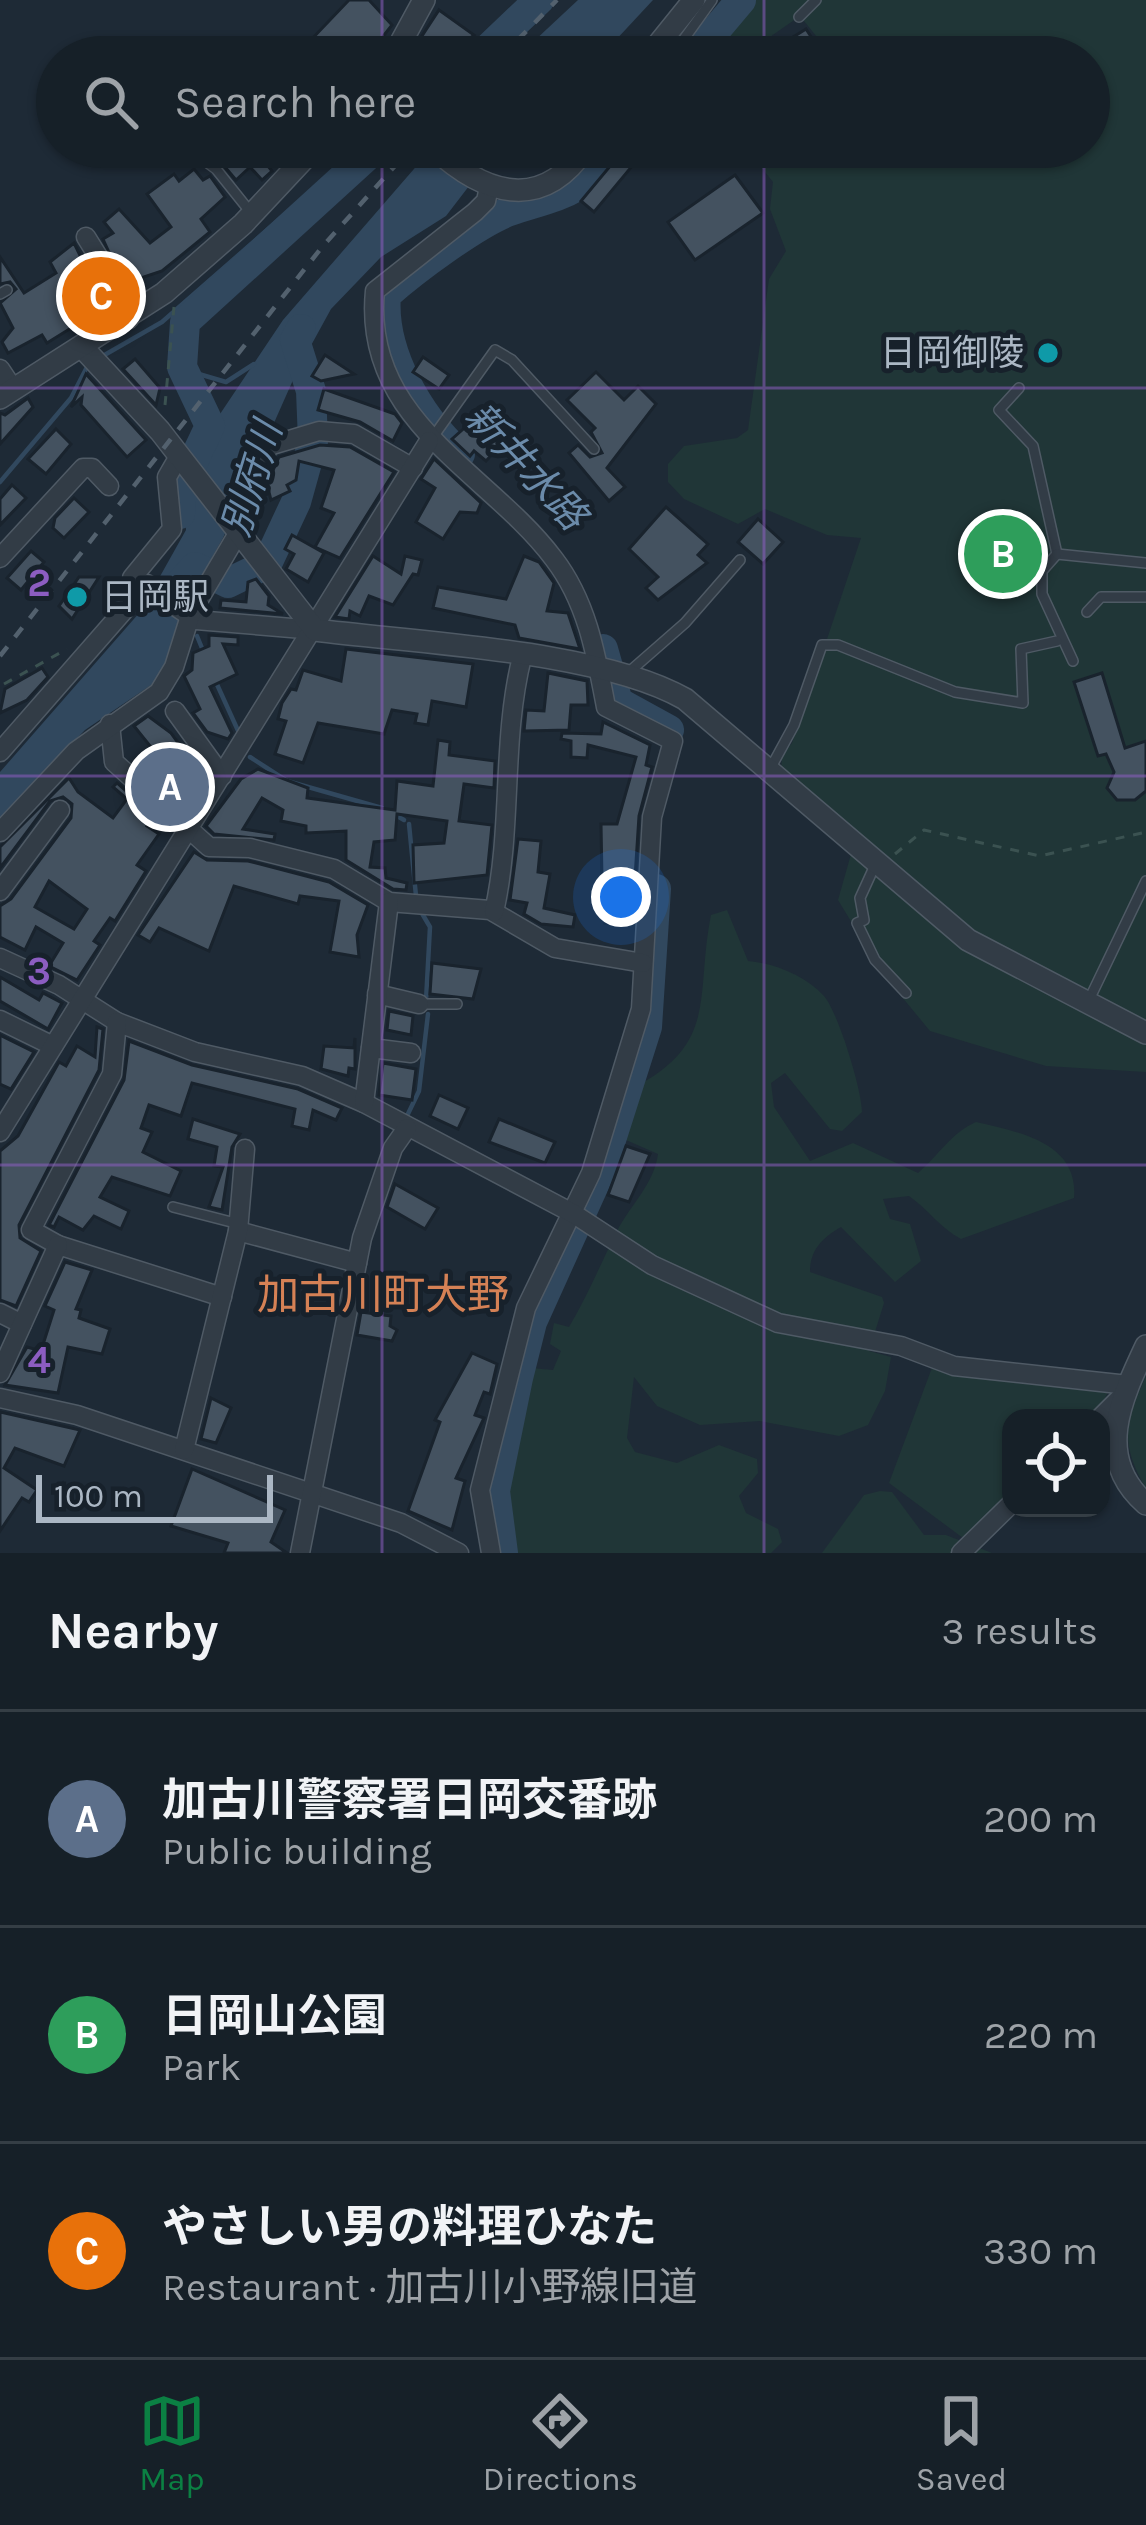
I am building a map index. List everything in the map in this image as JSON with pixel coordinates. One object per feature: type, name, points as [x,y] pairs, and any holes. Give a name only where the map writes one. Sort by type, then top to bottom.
[{"type":"street","points":[[404,36],[424,0]]},
{"type":"street","points":[[665,36],[694,0]]},
{"type":"street","points":[[0,369],[7,394],[129,319],[206,260],[295,168]]},
{"type":"street","points":[[455,168],[465,177],[506,192],[546,182],[568,168]]},
{"type":"street","points":[[489,187],[486,201],[476,212],[375,291],[373,313],[392,380],[429,442],[554,557],[583,611],[606,706],[673,741],[652,817],[641,1010],[574,1214],[526,1308],[480,1490],[491,1553]]},
{"type":"street","points":[[86,236],[104,266],[100,272],[129,319]]},
{"type":"street","points":[[83,348],[238,525],[315,630]]},
{"type":"street","points":[[0,891],[12,846],[64,763],[110,724],[159,692],[174,667],[191,613],[238,525],[269,446],[319,431],[354,434],[413,468]]},
{"type":"street","points":[[0,1132],[429,442]]},
{"type":"street","points":[[178,458],[167,477],[172,529],[132,578],[196,620],[315,630],[598,667],[685,700],[968,940],[1146,1033]]},
{"type":"street","points":[[0,558],[83,468],[92,468],[109,485]]},
{"type":"street","points":[[0,752],[147,584]]},
{"type":"street","points":[[494,912],[507,854],[510,704],[522,657]]},
{"type":"street","points":[[175,710],[222,776]]},
{"type":"street","points":[[110,724],[114,762],[208,847],[250,848],[334,869],[388,902],[494,912],[555,948],[643,963]]},
{"type":"street","points":[[12,846],[60,810]]},
{"type":"street","points":[[364,1103],[388,902]]},
{"type":"street","points":[[0,958],[117,1022],[195,1052],[302,1076],[364,1103],[574,1214],[652,1265],[778,1323],[901,1346],[954,1366],[1123,1392]]},
{"type":"street","points":[[377,994],[419,1004]]},
{"type":"street","points":[[0,1019],[53,1046]]},
{"type":"street","points":[[117,1022],[112,1073],[31,1230],[58,1245],[222,1297]]},
{"type":"street","points":[[371,1048],[411,1053]]},
{"type":"street","points":[[300,1553],[357,1263],[392,1148],[407,1128]]},
{"type":"street","points":[[184,1450],[238,1227],[245,1149]]},
{"type":"street","points":[[238,1227],[357,1263]]},
{"type":"street","points":[[0,1373],[58,1245]]},
{"type":"street","points":[[0,1313],[22,1324]]},
{"type":"street","points":[[1108,1409],[1123,1392],[1146,1346]]},
{"type":"street","points":[[1123,1392],[1119,1467],[1146,1504]]},
{"type":"street","points":[[0,1398],[77,1415],[400,1523],[457,1553]]},
{"type":"street","points":[[961,1553],[1002,1513]]},
{"type":"lane","points":[[686,36],[712,0]]},
{"type":"lane","points":[[799,17],[816,0]]},
{"type":"lane","points":[[215,168],[252,214]]},
{"type":"lane","points":[[429,442],[495,350],[512,360],[594,449]]},
{"type":"lane","points":[[1019,388],[999,410],[1033,446],[1057,554]]},
{"type":"lane","points":[[1057,554],[1146,563]]},
{"type":"lane","points":[[1057,554],[1042,571],[1042,594],[1073,661]]},
{"type":"lane","points":[[626,676],[685,623],[740,560]]},
{"type":"lane","points":[[1088,612],[1101,597],[1146,597]]},
{"type":"lane","points":[[770,771],[794,725],[822,645],[838,645],[956,692],[1023,703],[1021,649],[1058,641]]},
{"type":"lane","points":[[878,865],[860,898],[864,920],[857,923],[874,960],[905,993]]},
{"type":"lane","points":[[1088,1002],[1146,881]]},
{"type":"lane","points":[[419,1004],[457,1004]]},
{"type":"lane","points":[[173,1207],[238,1227]]},
{"type":"path","points":[[164,418],[175,300]]},
{"type":"path","points":[[4,684],[74,644]]},
{"type":"path","points":[[878,865],[925,830],[1040,856],[1146,832]]},
{"type":"green space","points":[[739,0],[1146,0],[1146,1072],[1046,1066],[930,1031],[883,974],[838,900],[855,840],[781,772],[782,756],[792,743],[861,538],[827,535],[765,509],[738,524],[684,499],[668,482],[668,464],[684,446],[737,438],[748,430],[769,279],[786,251],[770,209],[773,182],[762,168],[1110,168],[1110,36],[816,36],[800,16],[771,36],[723,36],[725,19]]},
{"type":"green space","points":[[727,910],[748,961],[789,972],[824,996],[848,1052],[862,1112],[842,1131],[830,1129],[785,1073],[771,1083],[774,1107],[810,1161],[853,1143],[918,1173],[952,1138],[976,1122],[1027,1136],[1056,1152],[1073,1179],[1074,1198],[961,1239],[909,1196],[883,1199],[890,1219],[910,1224],[921,1261],[895,1282],[841,1227],[823,1240],[812,1257],[810,1272],[882,1297],[884,1303],[869,1351],[891,1357],[885,1391],[868,1425],[839,1436],[760,1421],[700,1425],[657,1406],[634,1377],[627,1438],[635,1452],[677,1463],[719,1445],[757,1459],[758,1473],[739,1496],[746,1513],[778,1529],[782,1542],[771,1553],[505,1553],[493,1487],[516,1377],[531,1368],[553,1370],[561,1351],[550,1344],[554,1323],[569,1327],[617,1231],[652,1175],[658,1154],[626,1140],[624,1119],[635,1087],[662,1070],[692,1034],[711,915]]},
{"type":"green space","points":[[933,1365],[971,1377],[1110,1388],[1100,1409],[1002,1409],[1002,1502],[963,1538],[889,1483]]},
{"type":"green space","points":[[1146,1376],[1146,1489],[1132,1459],[1128,1433]]},
{"type":"green space","points":[[892,1492],[924,1535],[946,1535],[992,1553],[822,1553],[864,1495]]},
{"type":"water","points":[[578,0],[653,0],[620,36],[539,36]]},
{"type":"water","name":"別府川","points":[[415,168],[483,168],[446,216],[381,257],[331,309],[297,371],[223,538],[194,589],[170,660],[157,681],[85,730],[0,818],[0,772],[140,612],[186,530],[184,489],[216,420],[283,320]]},
{"type":"building","points":[[349,0],[369,0],[392,25],[383,36],[315,36]]},
{"type":"building","points":[[439,10],[474,35],[473,36],[422,36]]},
{"type":"building","points":[[226,168],[249,168],[236,180]]},
{"type":"building","points":[[251,168],[270,168],[272,171],[262,180]]},
{"type":"building","points":[[608,168],[631,168],[594,212],[581,201]]},
{"type":"building","points":[[194,169],[203,180],[210,176],[225,197],[201,219],[210,232],[162,271],[123,284],[103,239],[113,233],[104,222],[119,209],[150,243],[171,227],[147,194],[174,174],[179,181]]},
{"type":"building","points":[[735,175],[763,213],[695,260],[668,222]]},
{"type":"building","points":[[74,243],[105,307],[47,343],[42,335],[8,353],[2,342],[13,328],[0,303],[16,289],[10,282],[0,284],[0,257],[24,293],[56,273],[50,262]]},
{"type":"building","points":[[325,355],[354,374],[321,381],[312,376]]},
{"type":"building","points":[[423,357],[449,375],[439,389],[413,372]]},
{"type":"building","points":[[135,359],[160,388],[156,405],[123,369]]},
{"type":"building","points":[[596,372],[624,400],[638,386],[656,404],[607,468],[625,487],[609,501],[569,453],[578,445],[590,457],[602,453],[591,432],[595,428],[567,400]]},
{"type":"building","points":[[86,374],[146,440],[127,457],[81,405],[82,397],[71,407]]},
{"type":"building","points":[[324,389],[395,414],[402,423],[393,441],[360,422],[318,410]]},
{"type":"building","points":[[28,398],[33,407],[0,444],[0,413],[5,415]]},
{"type":"building","points":[[487,408],[505,426],[500,431],[507,438],[486,461],[474,451],[470,456],[452,439]]},
{"type":"building","points":[[56,429],[71,444],[46,474],[28,459]]},
{"type":"building","points":[[320,445],[350,447],[394,472],[340,558],[315,547],[334,513],[321,508],[334,470],[299,461],[296,480],[287,485],[290,491],[271,500],[267,484],[279,457]]},
{"type":"building","points":[[434,459],[481,503],[477,513],[460,512],[443,539],[416,522],[435,488],[421,479]]},
{"type":"building","points":[[12,485],[26,498],[0,525],[0,499]]},
{"type":"building","points":[[74,498],[89,512],[64,538],[53,528],[55,518]]},
{"type":"building","points":[[666,507],[708,544],[698,555],[707,563],[658,600],[646,588],[658,577],[629,549]]},
{"type":"building","points":[[758,519],[783,542],[763,564],[738,542]]},
{"type":"building","points":[[292,535],[324,553],[308,582],[286,569],[294,554],[285,549]]},
{"type":"building","points":[[31,551],[44,562],[21,590],[7,578]]},
{"type":"building","points":[[373,556],[401,574],[405,556],[422,560],[418,575],[413,574],[393,605],[369,596],[360,616],[350,611],[349,619],[335,617]]},
{"type":"building","points":[[524,556],[539,562],[554,583],[547,611],[568,613],[580,649],[519,638],[515,625],[433,608],[438,587],[506,599]]},
{"type":"building","name":"日岡駅","points":[[79,577],[99,577],[72,619],[59,606]]},
{"type":"building","points":[[256,579],[269,596],[268,605],[283,614],[220,608],[221,600],[246,602],[248,582]]},
{"type":"building","points":[[209,635],[238,637],[238,645],[223,644],[237,674],[210,687],[232,733],[228,739],[207,732],[193,713],[200,709],[184,676],[192,670],[193,653],[209,646]]},
{"type":"building","points":[[346,649],[473,664],[466,707],[432,701],[428,725],[415,723],[417,714],[392,710],[384,734],[318,723],[303,763],[275,754],[286,721],[278,719],[282,703],[291,689],[296,690],[303,670],[341,681]]},
{"type":"building","points":[[42,668],[48,677],[27,700],[0,713],[5,689]]},
{"type":"building","points":[[548,673],[587,681],[588,705],[571,705],[569,730],[524,731],[526,710],[544,711]]},
{"type":"building","points":[[1102,673],[1125,748],[1146,741],[1146,791],[1135,800],[1117,800],[1107,788],[1114,772],[1106,754],[1098,756],[1074,682]]},
{"type":"building","points":[[148,716],[171,733],[203,780],[193,795],[188,792],[179,802],[159,784],[171,772],[134,726]]},
{"type":"building","points":[[603,722],[650,745],[646,765],[652,767],[639,816],[632,924],[605,923],[606,905],[627,906],[629,879],[602,880],[601,824],[617,824],[636,757],[588,745],[587,758],[571,757],[571,741],[561,739],[562,733],[601,734]]},
{"type":"building","points":[[438,740],[450,742],[449,755],[495,761],[494,788],[464,784],[459,821],[492,825],[487,875],[414,883],[413,845],[444,843],[447,821],[397,814],[395,840],[374,842],[370,867],[385,868],[386,878],[407,883],[406,890],[393,889],[346,860],[346,831],[306,833],[306,826],[281,821],[283,810],[262,798],[243,829],[275,834],[274,840],[214,834],[206,826],[241,779],[258,769],[308,788],[307,798],[395,810],[397,781],[433,786]]},
{"type":"building","points":[[69,778],[78,792],[113,818],[127,799],[113,787],[117,783],[154,816],[147,826],[159,834],[137,865],[146,871],[115,921],[110,918],[94,941],[100,945],[77,980],[49,966],[63,943],[36,927],[25,950],[0,937],[0,906],[11,899],[71,818],[72,804],[63,797],[50,801],[0,868],[0,847]],"holes":[[[49,881],[87,909],[74,929],[35,907]]]},
{"type":"building","points":[[518,839],[541,841],[538,872],[550,874],[544,908],[575,915],[573,927],[541,924],[524,914],[527,903],[510,900]]},
{"type":"building","points":[[194,852],[207,860],[248,861],[329,882],[368,905],[357,935],[359,957],[330,952],[339,901],[300,896],[298,904],[234,886],[209,951],[159,928],[150,942],[138,935]]},
{"type":"building","points":[[432,963],[481,969],[473,999],[430,994]]},
{"type":"building","points":[[0,977],[39,1000],[43,993],[62,1003],[48,1029],[0,1001]]},
{"type":"building","points":[[389,1011],[413,1016],[411,1035],[387,1030]]},
{"type":"building","points":[[97,1027],[103,1029],[99,1070],[19,1225],[20,1238],[41,1251],[16,1306],[0,1300],[0,1151],[18,1136],[59,1062],[66,1066],[77,1046],[95,1057]]},
{"type":"building","points":[[0,1035],[34,1052],[11,1089],[0,1084]]},
{"type":"building","points":[[355,1038],[355,1069],[349,1068],[348,1076],[321,1069],[324,1046],[354,1048]]},
{"type":"building","points":[[129,1041],[192,1065],[298,1089],[342,1108],[336,1120],[313,1110],[309,1130],[292,1126],[295,1109],[192,1083],[181,1116],[149,1105],[141,1128],[152,1132],[143,1152],[181,1171],[170,1196],[112,1177],[100,1197],[129,1211],[121,1229],[94,1216],[83,1230],[59,1217],[54,1227],[49,1225],[124,1080]]},
{"type":"building","points":[[383,1063],[416,1069],[412,1100],[379,1095]]},
{"type":"building","points":[[439,1095],[468,1108],[458,1129],[430,1116]]},
{"type":"building","points":[[193,1119],[240,1134],[232,1147],[222,1210],[209,1207],[223,1167],[214,1166],[217,1147],[188,1139]]},
{"type":"building","points":[[499,1119],[555,1142],[545,1163],[489,1142]]},
{"type":"building","points":[[626,1146],[650,1154],[629,1202],[608,1195]]},
{"type":"building","points":[[395,1184],[438,1208],[425,1229],[387,1207]]},
{"type":"building","points":[[65,1262],[92,1270],[76,1309],[81,1310],[79,1318],[110,1329],[102,1354],[68,1347],[58,1393],[5,1385],[27,1347],[41,1351],[54,1310],[45,1306]]},
{"type":"building","points":[[361,1312],[391,1316],[390,1326],[397,1330],[392,1341],[357,1335]]},
{"type":"building","points":[[472,1353],[497,1364],[490,1394],[484,1392],[475,1415],[484,1418],[456,1478],[465,1481],[452,1530],[408,1511],[440,1422],[435,1420]]},
{"type":"building","points":[[211,1398],[231,1408],[216,1443],[201,1439]]},
{"type":"building","points":[[0,1412],[80,1430],[64,1466],[15,1448],[4,1468],[37,1490],[29,1502],[22,1498],[0,1531]]},
{"type":"building","points":[[192,1469],[285,1510],[271,1542],[287,1553],[224,1553],[228,1543],[171,1526]]},
{"type":"waterway","points":[[487,36],[527,0]]},
{"type":"waterway","points":[[494,36],[533,0]]},
{"type":"waterway","name":"別府川","points":[[501,36],[539,0]]},
{"type":"waterway","name":"新井水路","points":[[711,36],[741,0]]},
{"type":"waterway","points":[[101,357],[162,322],[338,168]]},
{"type":"waterway","points":[[193,398],[179,370],[183,318],[348,168]]},
{"type":"waterway","name":"別府川","points":[[180,514],[182,485],[210,426],[182,367],[185,322],[354,168]]},
{"type":"waterway","name":"新井水路","points":[[460,454],[430,421],[406,382],[390,339],[386,295],[481,226],[581,184],[599,168]]},
{"type":"waterway","name":"別府川","points":[[174,591],[195,567],[228,583],[267,564],[296,502],[313,441],[311,391],[295,340],[301,329]]},
{"type":"waterway","points":[[174,333],[175,372],[189,401]]},
{"type":"waterway","points":[[175,367],[226,382],[254,364]]},
{"type":"waterway","points":[[0,482],[71,398],[87,367]]},
{"type":"waterway","points":[[188,452],[199,421]]},
{"type":"waterway","points":[[197,442],[206,426]]},
{"type":"waterway","points":[[115,607],[130,588]]},
{"type":"waterway","points":[[197,636],[204,653]]},
{"type":"waterway","name":"新井水路","points":[[603,649],[618,702],[669,730]]},
{"type":"waterway","points":[[215,680],[240,735]]},
{"type":"waterway","points":[[250,757],[287,781],[382,808]]},
{"type":"waterway","points":[[392,813],[404,820]]},
{"type":"waterway","points":[[409,824],[416,896]]},
{"type":"waterway","name":"新井水路","points":[[503,1553],[495,1491],[518,1378],[532,1322],[603,1165],[647,1027],[656,889]]},
{"type":"waterway","points":[[420,910],[430,927],[426,1000]]},
{"type":"waterway","points":[[406,1118],[419,1091],[428,1014]]},
{"type":"railway","points":[[522,36],[557,0]]},
{"type":"railway","points":[[0,656],[322,247],[393,168]]},
{"type":"place","name":"やさしい男の料理ひなた","points":[[101,296]]},
{"type":"place","name":"日岡御陵","points":[[1048,353]]},
{"type":"place","name":"日岡山公園","points":[[1003,554]]},
{"type":"place","name":"日岡駅","points":[[77,597]]},
{"type":"place","name":"加古川警察署日岡交番跡","points":[[170,787]]},
{"type":"district","name":"加古川町大野","points":[[383,1295]]}]
